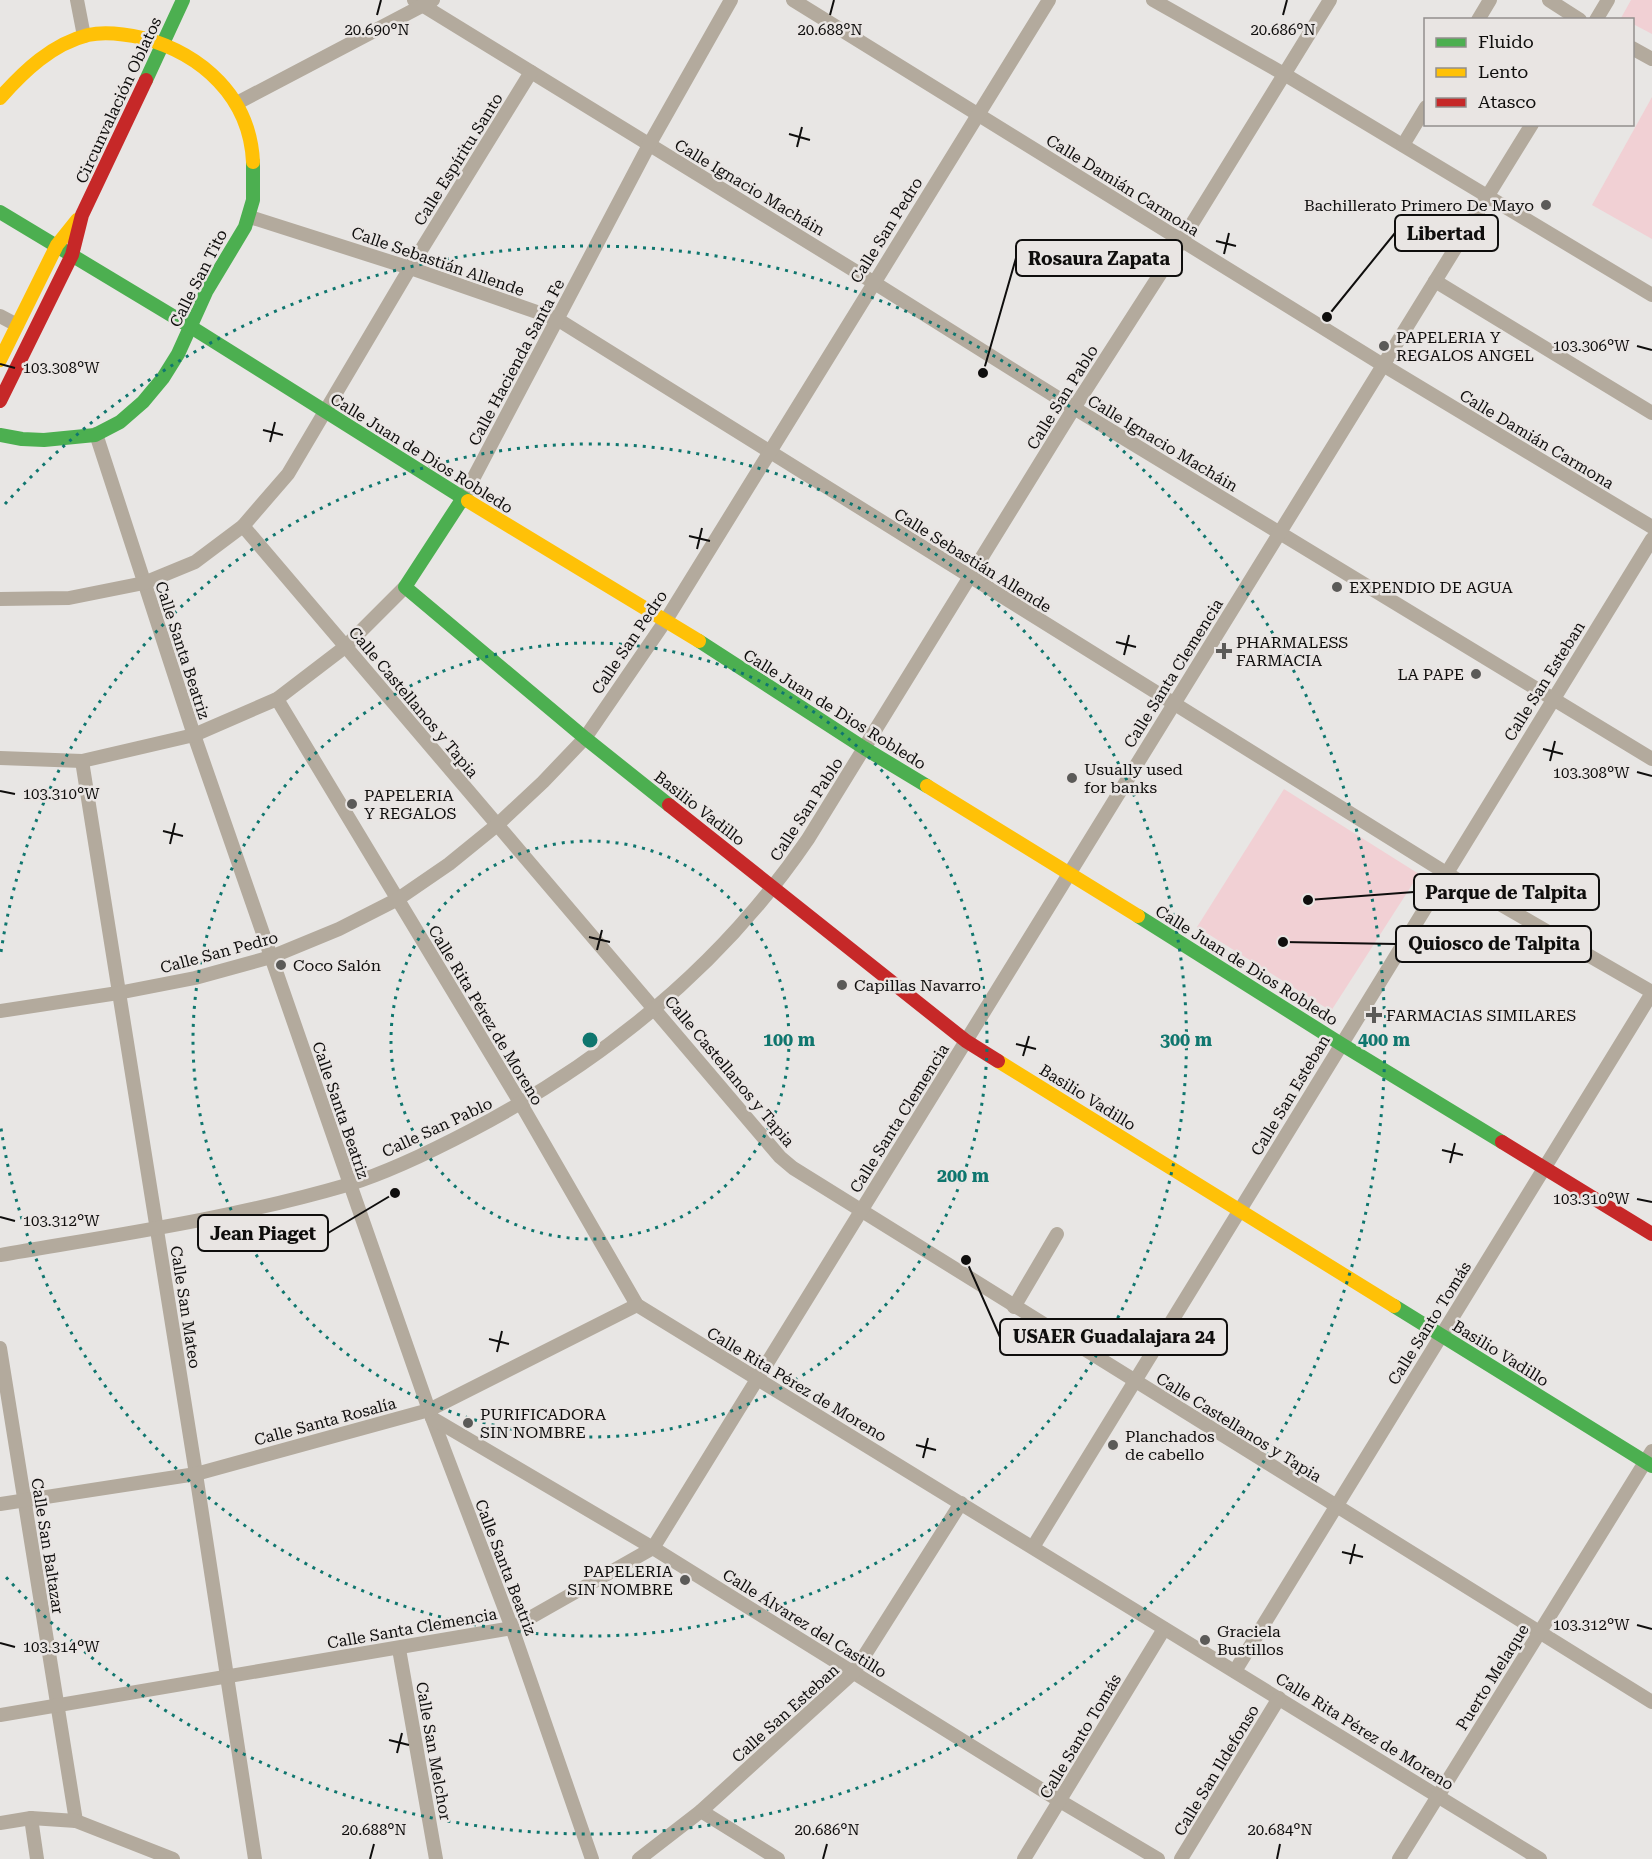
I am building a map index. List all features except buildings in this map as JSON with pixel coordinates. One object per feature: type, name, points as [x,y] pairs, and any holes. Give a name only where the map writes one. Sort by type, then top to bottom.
[{"type":"street","points":[[0,98],[13,82],[32,65],[84,36],[77,0]]},
{"type":"street","name":"Circunvalación Oblatos","points":[[0,401],[72,255],[82,214],[183,0]]},
{"type":"street","name":"Calle Hacienda Santa Fe","points":[[0,758],[82,761],[194,735],[278,699],[345,647],[405,587],[463,498],[649,145],[731,0]]},
{"type":"street","name":"Calle Damián Carmona","points":[[793,0],[1383,365],[1652,527]]},
{"type":"street","name":"Calle San Pedro","points":[[0,1011],[118,993],[195,978],[271,957],[339,929],[398,899],[449,864],[497,825],[543,782],[585,738],[666,620],[1049,0]]},
{"type":"street","points":[[1153,0],[1284,74],[1652,295]]},
{"type":"street","name":"Calle San Pablo","points":[[0,1255],[254,1210],[350,1184],[437,1149],[521,1104],[579,1066],[656,1010],[774,887],[808,839],[1074,408],[1182,240],[1330,0]]},
{"type":"street","points":[[1479,18],[1490,0]]},
{"type":"street","points":[[1549,0],[1577,18]]},
{"type":"street","points":[[1597,18],[1608,0]]},
{"type":"street","points":[[237,103],[423,2]]},
{"type":"street","name":"Calle Ignacio Macháin","points":[[423,2],[531,72],[1074,408],[1652,759]]},
{"type":"street","name":"Calle San Tito","points":[[0,435],[42,441],[96,435],[144,402],[178,355],[206,293],[250,217],[254,178],[252,148],[247,125],[237,103],[221,81],[205,67],[163,44],[122,34],[84,36]]},
{"type":"street","points":[[1634,49],[1652,59]]},
{"type":"street","name":"Calle Espíritu Santo","points":[[0,600],[69,598],[144,583],[195,562],[243,526],[288,474],[410,268],[531,72]]},
{"type":"street","points":[[1403,145],[1424,109]]},
{"type":"street","name":"Calle Santa Clemencia","points":[[0,1715],[512,1628],[653,1548],[1531,126]]},
{"type":"street","name":"Calle Juan de Dios Robledo","points":[[0,212],[191,327],[463,498],[666,620],[864,748],[1652,1234]]},
{"type":"street","name":"Circunvalación Oblatos","points":[[0,360],[57,245],[82,214]]},
{"type":"street","name":"Calle Sebastián Allende","points":[[250,217],[410,268],[557,319],[1446,873],[1652,993]]},
{"type":"street","points":[[1435,281],[1652,413]]},
{"type":"street","points":[[0,316],[18,325]]},
{"type":"street","name":"Calle Santa Beatriz","points":[[96,435],[194,735],[350,1184],[431,1414],[512,1628],[592,1859]]},
{"type":"street","name":"Calle Castellanos y Tapia","points":[[243,526],[780,1157],[793,1168],[1652,1702]]},
{"type":"street","name":"Calle San Esteban","points":[[1033,1547],[1652,539]]},
{"type":"street","name":"Basilio Vadillo","points":[[405,587],[585,738],[966,1041],[1441,1336],[1650,1460]]},
{"type":"street","name":"Calle Rita Pérez de Moreno","points":[[278,699],[521,1104],[637,1305],[1540,1859]]},
{"type":"street","name":"Calle San Mateo","points":[[82,761],[255,1859]]},
{"type":"street","name":"Calle Santo Tomás","points":[[1235,1671],[1652,993]]},
{"type":"street","points":[[1014,1307],[1057,1234]]},
{"type":"street","name":"Calle Santa Rosalía","points":[[0,1504],[196,1474],[431,1414],[637,1305]]},
{"type":"street","name":"Calle San Baltazar","points":[[0,1348],[76,1821]]},
{"type":"street","name":"Calle Álvarez del Castillo","points":[[431,1414],[1158,1859]]},
{"type":"street","name":"Puerto Melaque","points":[[1399,1859],[1539,1632],[1650,1460]]},
{"type":"street","name":"Calle San Esteban","points":[[639,1859],[701,1811],[854,1672],[961,1503]]},
{"type":"street","name":"Calle Santo Tomás","points":[[1024,1859],[1164,1629]]},
{"type":"street","name":"Calle San Melchor","points":[[399,1649],[436,1859]]},
{"type":"street","name":"Calle San Ildefonso","points":[[1181,1859],[1279,1698]]},
{"type":"street","points":[[701,1811],[778,1859]]},
{"type":"street","points":[[31,1818],[37,1859]]},
{"type":"street","points":[[0,1823],[31,1818],[76,1821],[167,1858]]},
{"type":"shaded area","points":[[1631,0],[1652,0],[1652,34],[1634,25],[1634,18],[1621,18]]},
{"type":"shaded area","points":[[1652,97],[1652,239],[1592,205]]},
{"type":"shaded area","points":[[1284,789],[1419,874],[1331,1011],[1197,927]]},
{"type":"traffic: fast","points":[[146,80],[183,0]]},
{"type":"traffic: fast","points":[[0,435],[44,440],[95,435],[120,422],[143,402],[163,378],[178,354],[206,292],[245,227],[253,200],[253,162]]},
{"type":"traffic: fast","points":[[0,212],[191,327],[468,501]]},
{"type":"traffic: fast","points":[[463,498],[405,587],[585,738],[669,805]]},
{"type":"traffic: fast","points":[[699,641],[927,786]]},
{"type":"traffic: fast","points":[[1138,916],[1502,1142]]},
{"type":"traffic: fast","points":[[1394,1306],[1652,1466]]},
{"type":"traffic: slow","points":[[0,98],[40,60],[75,39],[102,33],[143,38],[185,55],[219,82],[243,117],[250,139],[253,162]]},
{"type":"traffic: slow","points":[[0,360],[57,245],[77,220]]},
{"type":"traffic: slow","points":[[468,501],[699,641]]},
{"type":"traffic: slow","points":[[927,786],[1138,916]]},
{"type":"traffic: slow","points":[[998,1061],[1394,1306]]},
{"type":"traffic: jam","points":[[0,401],[72,255],[82,215],[146,80]]},
{"type":"traffic: jam","points":[[669,805],[966,1041],[998,1061]]},
{"type":"traffic: jam","points":[[1502,1142],[1652,1234]]},
{"type":"place","name":"Bachillerato Primero De Mayo","points":[[1546,205]]},
{"type":"place","name":"Libertad","points":[[1327,317]]},
{"type":"place","name":"PAPELERIA Y REGALOS ANGEL","points":[[1384,346]]},
{"type":"place","name":"Rosaura Zapata","points":[[983,373]]},
{"type":"place","name":"EXPENDIO DE AGUA","points":[[1337,587]]},
{"type":"place","name":"PHARMALESS FARMACIA","points":[[1224,651]]},
{"type":"place","name":"LA PAPE","points":[[1476,674]]},
{"type":"place","name":"Usually used for banks","points":[[1072,778]]},
{"type":"place","name":"PAPELERIA Y REGALOS","points":[[352,804]]},
{"type":"place","name":"Parque de Talpita","points":[[1308,900]]},
{"type":"place","name":"Quiosco de Talpita","points":[[1283,942]]},
{"type":"place","name":"Coco Salón","points":[[281,965]]},
{"type":"place","name":"Capillas Navarro","points":[[842,985]]},
{"type":"place","name":"FARMACIAS SIMILARES","points":[[1374,1015]]},
{"type":"place","name":"Jean Piaget","points":[[395,1193]]},
{"type":"place","name":"USAER Guadalajara 24","points":[[966,1260]]},
{"type":"place","name":"PURIFICADORA SIN NOMBRE","points":[[468,1423]]},
{"type":"place","name":"Planchados de cabello","points":[[1113,1445]]},
{"type":"place","name":"PAPELERIA SIN NOMBRE","points":[[685,1580]]},
{"type":"place","name":"Graciela Bustillos","points":[[1205,1640]]}]
